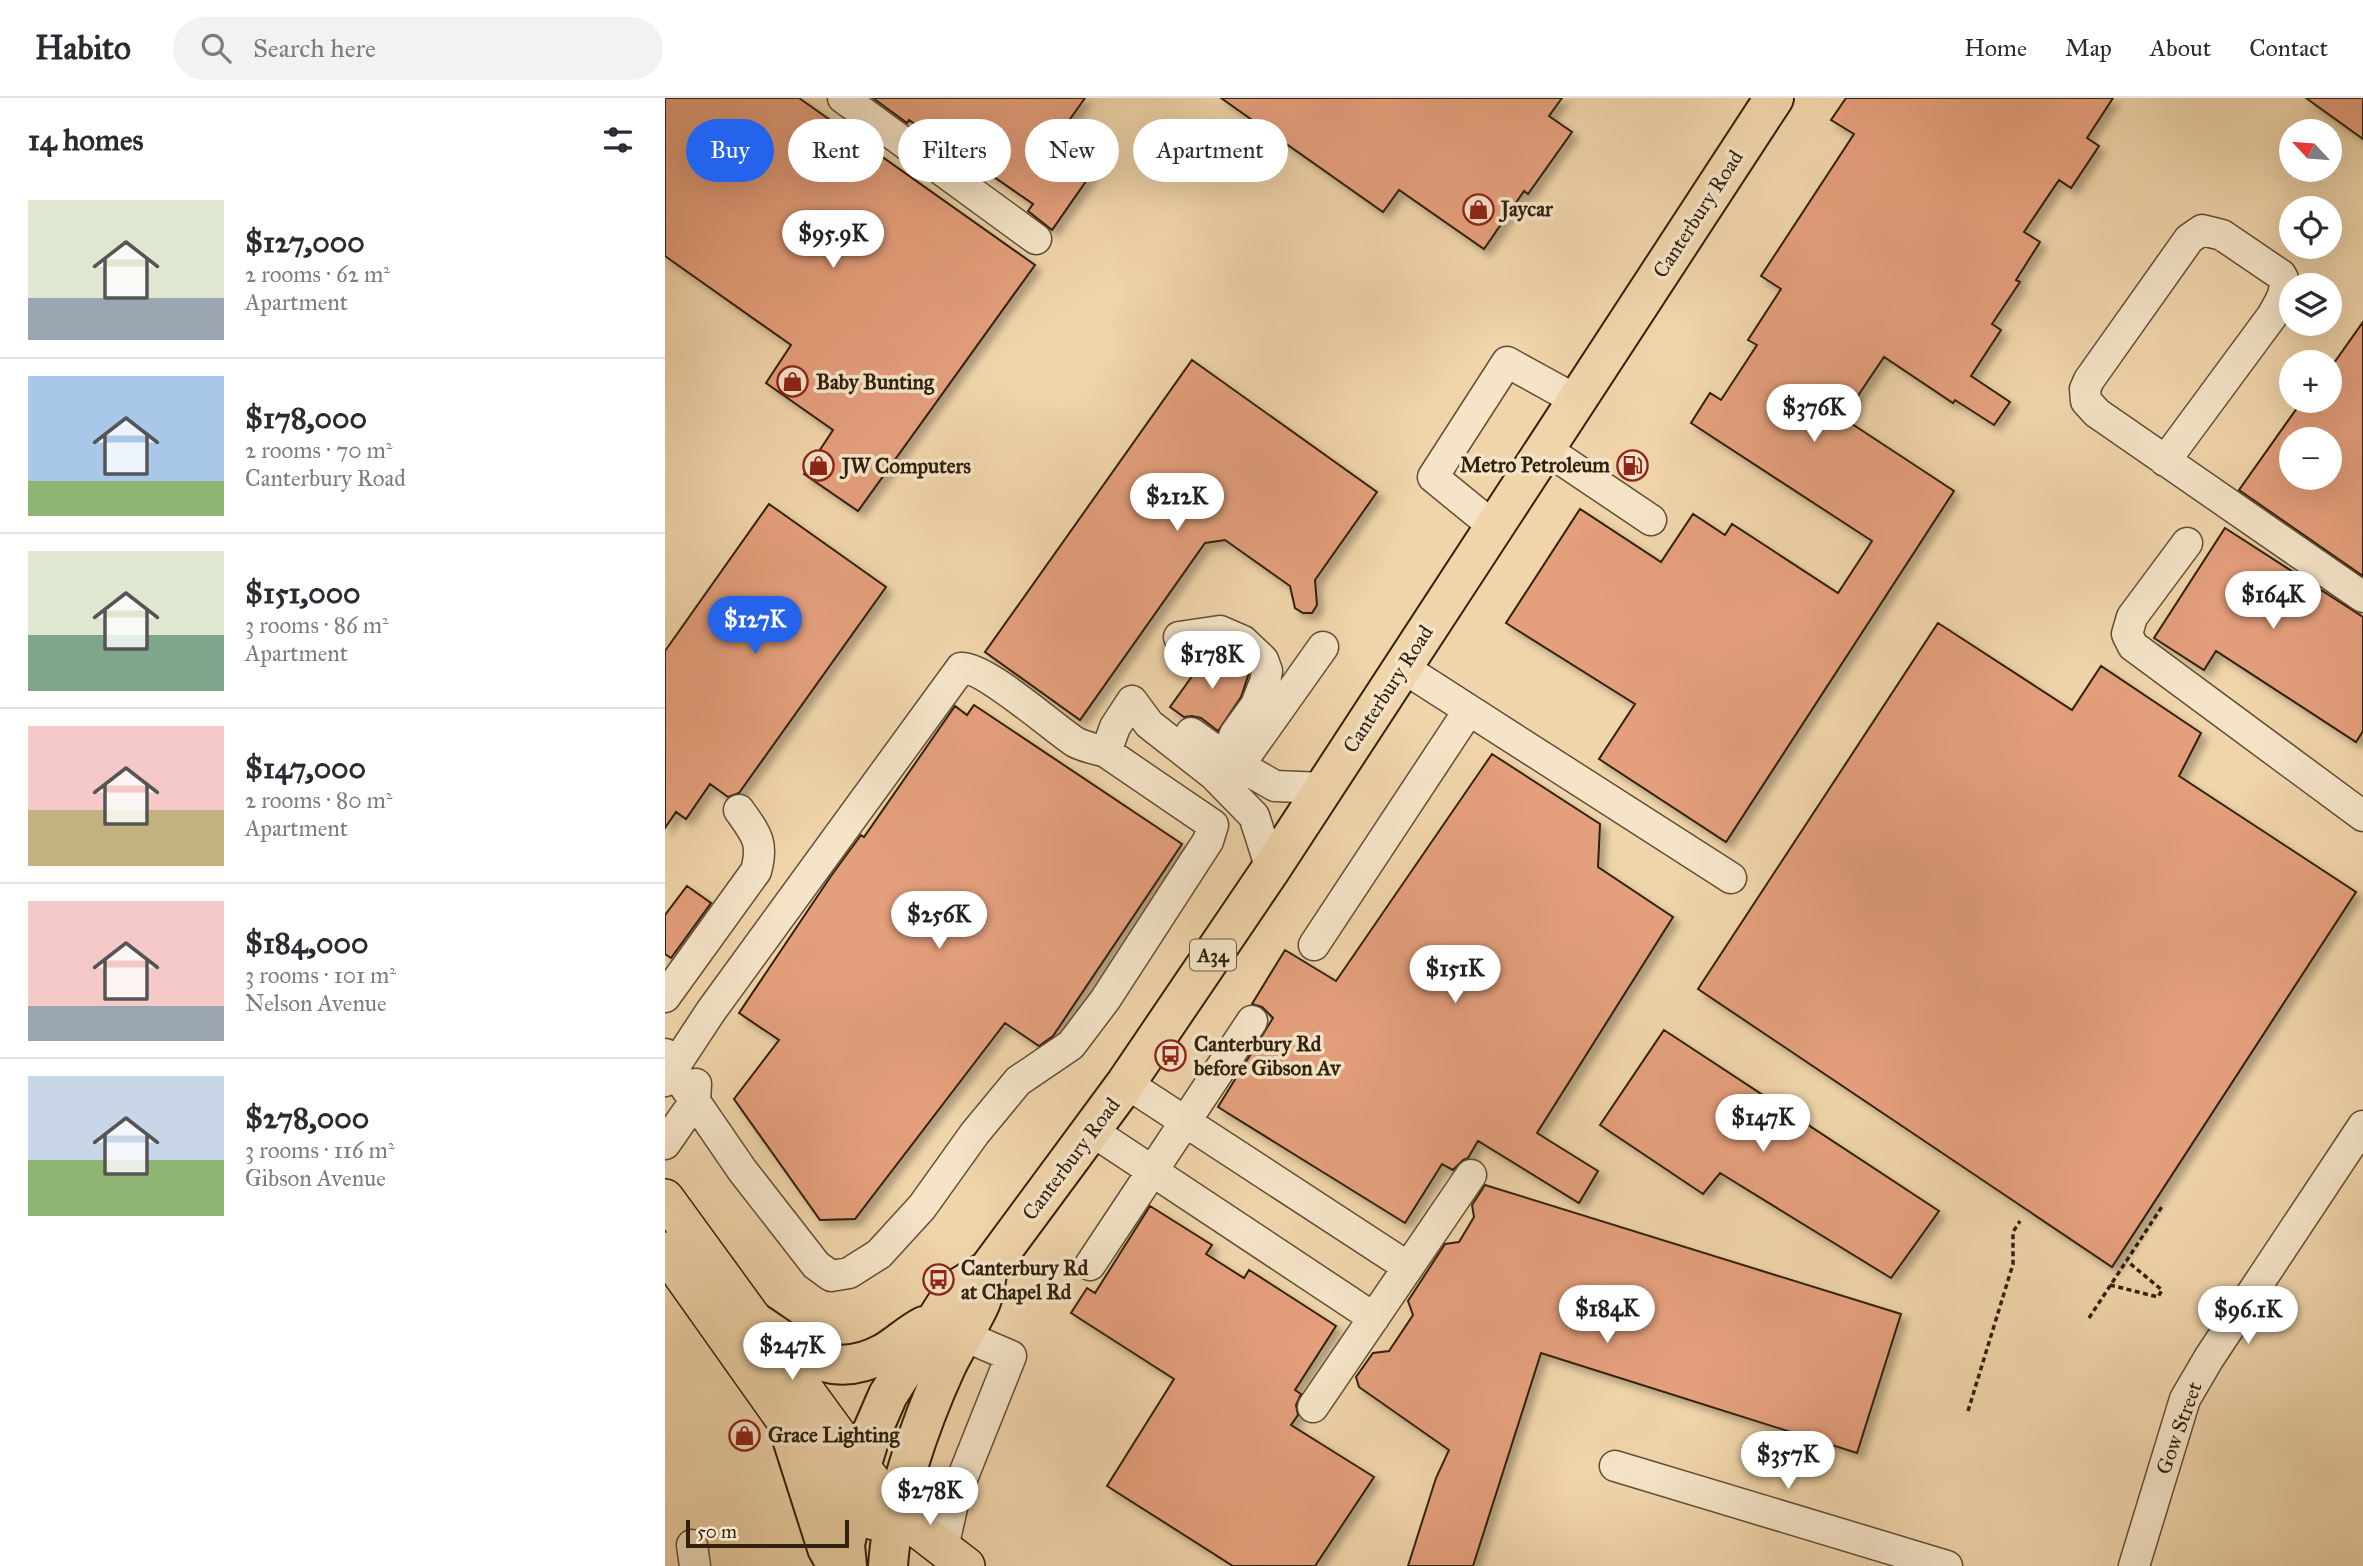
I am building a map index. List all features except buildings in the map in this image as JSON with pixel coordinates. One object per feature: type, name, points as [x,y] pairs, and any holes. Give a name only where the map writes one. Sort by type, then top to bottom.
[{"type":"highway","name":"Canterbury Road","points":[[847,1566],[845,1545],[861,1467],[871,1434],[888,1395],[949,1327],[981,1304],[988,1270],[1126,1083],[1271,869],[1774,98]]},
{"type":"highway","points":[[757,1323],[811,1358],[835,1366],[875,1357],[949,1327]]},
{"type":"highway","name":"Canterbury Road","points":[[892,1538],[933,1395],[949,1327]]},
{"type":"highway","points":[[788,1426],[827,1548],[837,1566]]},
{"type":"main road","points":[[665,1198],[861,1467],[892,1538]]},
{"type":"main road","points":[[665,1251],[833,1488],[892,1538],[948,1560]]},
{"type":"street","points":[[843,98],[1036,239]]},
{"type":"street","points":[[2165,461],[2272,316],[2284,295],[2285,281],[2281,275],[2222,235],[2202,230],[2189,239],[2085,389],[2086,401],[2097,413],[2165,461],[2363,597]]},
{"type":"street","points":[[1493,526],[1433,477],[1507,362],[1576,400]]},
{"type":"street","points":[[1544,448],[1651,520]]},
{"type":"street","points":[[2187,543],[2132,617],[2127,634],[2133,646],[2363,816]]},
{"type":"street","points":[[1179,637],[1220,631],[1243,641],[1263,660],[1267,671],[1265,682],[1256,705],[1235,734],[1232,743],[1237,763]]},
{"type":"street","points":[[1237,763],[1323,647]]},
{"type":"street","points":[[968,667],[986,677],[1078,744],[1106,752],[1213,825],[1208,841],[1105,1000],[1071,1045],[1018,1081],[975,1133],[922,1207],[879,1254],[849,1273],[831,1276],[816,1265],[742,1170],[695,1101],[667,1068],[698,1031],[961,668],[968,667]]},
{"type":"street","points":[[1402,667],[1731,878]]},
{"type":"street","points":[[1132,701],[1160,714],[1275,786],[1324,788]]},
{"type":"street","points":[[1106,752],[1115,727],[1132,701]]},
{"type":"street","points":[[1132,701],[1149,724],[1214,775],[1254,816],[1271,869]]},
{"type":"street","points":[[1314,945],[1469,710]]},
{"type":"street","points":[[665,1144],[695,1101],[698,1031],[665,999],[755,871],[761,852],[757,834],[739,810]]},
{"type":"street","points":[[1090,1265],[1252,1021]]},
{"type":"street","points":[[1126,1083],[1408,1267]]},
{"type":"street","name":"Gow Street","points":[[2134,1566],[2185,1399],[2203,1367],[2354,1161],[2363,1126]]},
{"type":"street","points":[[1092,1131],[1374,1318]]},
{"type":"street","points":[[1314,1407],[1471,1175]]},
{"type":"street","points":[[948,1560],[954,1499],[1011,1356],[949,1327]]},
{"type":"street","points":[[1615,1466],[1947,1566]]},
{"type":"path","points":[[2089,1318],[2163,1205]]},
{"type":"path","points":[[1968,1411],[2014,1264],[2013,1232],[2020,1221]]},
{"type":"path","points":[[2110,1285],[2158,1297],[2162,1290],[2126,1261]]},
{"type":"place","name":"Jaycar","points":[[1478,209]]},
{"type":"place","name":"Baby Bunting","points":[[793,382]]},
{"type":"place","name":"Metro Petroleum","points":[[1633,465]]},
{"type":"place","name":"JW Computers","points":[[819,466]]},
{"type":"place","name":"Canterbury Rd before Gibson Av","points":[[1171,1056]]},
{"type":"place","name":"Canterbury Rd at Chapel Rd","points":[[938,1280]]},
{"type":"place","name":"Grace Lighting","points":[[745,1435]]}]
